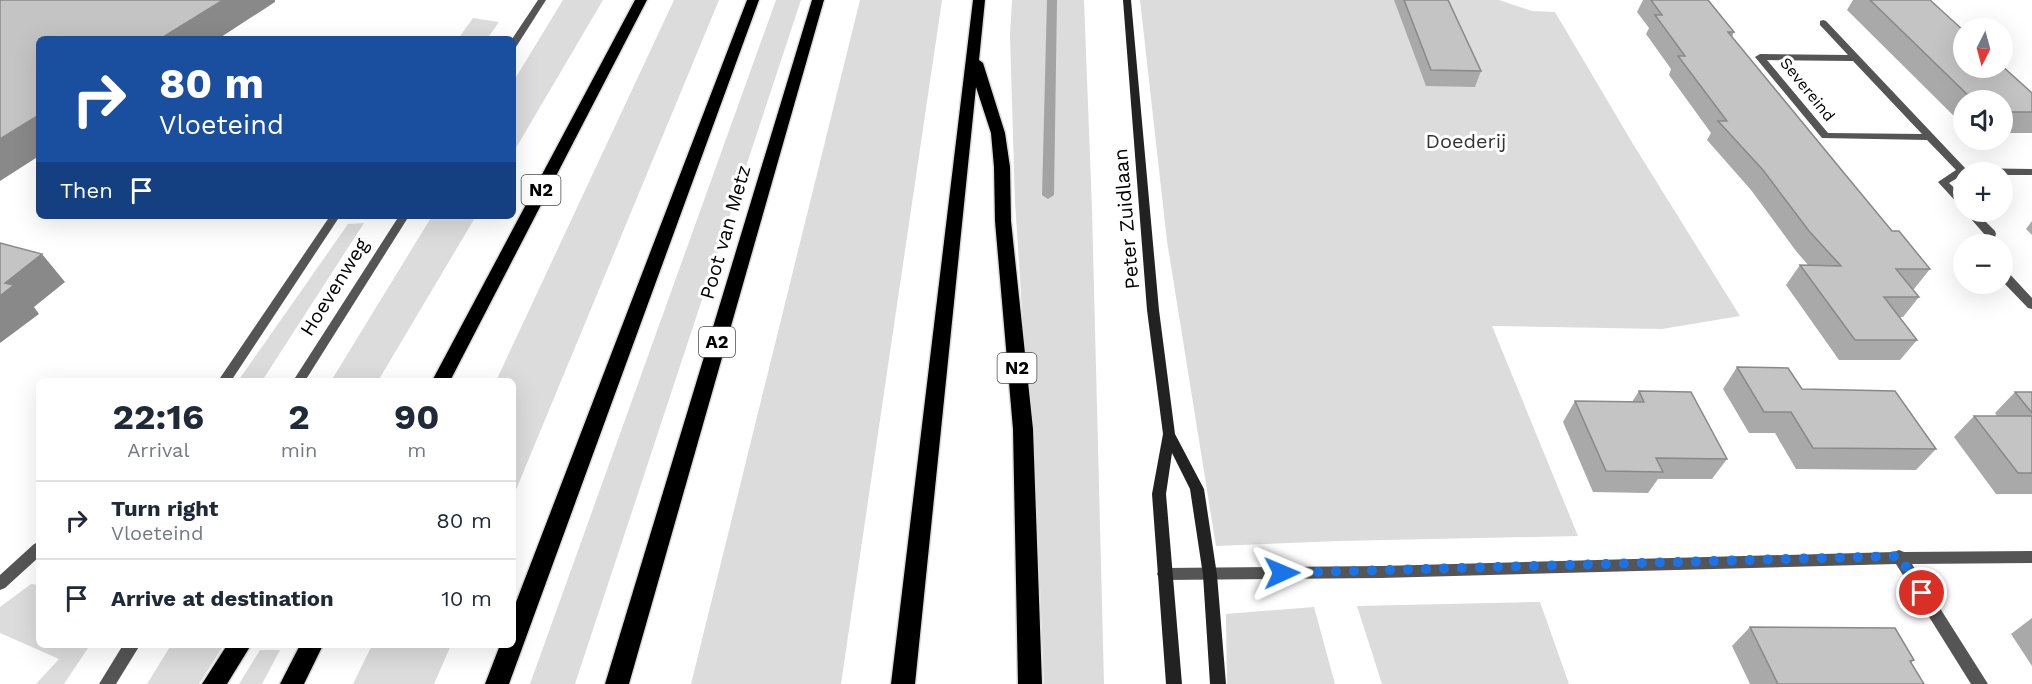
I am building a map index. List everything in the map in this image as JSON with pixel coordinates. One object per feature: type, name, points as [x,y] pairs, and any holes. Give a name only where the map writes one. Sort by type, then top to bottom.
[{"type":"highway","name":"N2","points":[[443,378],[641,0]]},
{"type":"highway","points":[[516,632],[753,0]]},
{"type":"highway","name":"Poot van Metz","points":[[617,684],[818,0]]},
{"type":"highway","name":"N2","points":[[903,684],[979,0]]},
{"type":"highway","name":"N2","points":[[974,56],[998,133],[1002,167],[1003,221],[1023,429],[1030,684]]},
{"type":"highway","points":[[214,684],[238,648]]},
{"type":"highway","points":[[292,684],[310,648]]},
{"type":"highway","points":[[497,684],[510,648]]},
{"type":"street","points":[[516,40],[542,0]]},
{"type":"street","name":"Peter Zuidlaan","points":[[1127,0],[1153,310],[1168,434],[1159,494],[1174,684]]},
{"type":"street","points":[[1823,23],[1954,162]]},
{"type":"street","name":"Severeind","points":[[1856,58],[1760,57],[1825,136],[1930,137]]},
{"type":"street","points":[[2013,172],[2032,172]]},
{"type":"street","points":[[1953,176],[1942,182],[1953,193]]},
{"type":"street","points":[[226,378],[334,219]]},
{"type":"street","name":"Hoevenweg","points":[[302,378],[402,219]]},
{"type":"street","points":[[1980,222],[1991,234]]},
{"type":"street","points":[[2013,285],[2032,305]]},
{"type":"street","name":"Peter Zuidlaan","points":[[1168,434],[1197,489],[1210,575],[1218,684]]},
{"type":"street","points":[[0,584],[36,553]]},
{"type":"street","points":[[1164,574],[1210,575],[1899,556],[2032,557]]},
{"type":"street","points":[[1899,556],[1980,684]]},
{"type":"street","points":[[107,684],[130,648]]},
{"type":"green space","points":[[563,0],[603,0],[516,148],[516,77]]},
{"type":"green space","points":[[674,0],[719,0],[516,490],[516,378],[497,378]]},
{"type":"green space","points":[[776,0],[801,0],[575,684],[530,684]]},
{"type":"green space","points":[[860,0],[942,0],[841,684],[691,684]]},
{"type":"green space","points":[[1012,0],[1084,0],[1092,209],[1104,684],[1044,684],[1040,587],[1015,202],[1010,36]]},
{"type":"green space","name":"Doederij","points":[[1140,0],[1499,0],[1532,11],[1555,12],[1633,144],[1740,316],[1662,329],[1492,326],[1578,536],[1216,546],[1167,241]]},
{"type":"green space","points":[[473,18],[499,22],[489,36],[460,36]]},
{"type":"green space","points":[[430,219],[474,219],[380,378],[333,378]]},
{"type":"green space","points":[[364,223],[264,378],[240,378],[348,224]]},
{"type":"green space","points":[[31,584],[36,585],[36,648],[88,648],[64,684],[36,684],[59,659],[0,633],[0,607]]},
{"type":"green space","points":[[1540,602],[1569,684],[1382,684],[1357,606]]},
{"type":"green space","points":[[1314,607],[1335,684],[1227,684],[1226,614]]},
{"type":"green space","points":[[169,648],[222,648],[199,684],[147,684]]},
{"type":"green space","points":[[371,648],[450,648],[434,684],[353,684]]},
{"type":"green space","points":[[260,650],[280,650],[262,684],[239,684]]},
{"type":"building","points":[[0,0],[223,0],[165,36],[36,36],[36,117],[0,139]]},
{"type":"building","points":[[1404,0],[1448,0],[1481,71],[1431,70]]},
{"type":"building","points":[[1651,0],[1708,0],[1734,32],[1728,32],[1844,173],[1892,231],[1899,231],[1930,269],[1896,269],[1919,297],[1884,297],[1917,340],[1855,340],[1800,265],[1841,266],[1809,231],[1763,170],[1718,121],[1727,121],[1678,56],[1685,56],[1655,15],[1662,15]]},
{"type":"building","points":[[1870,0],[1930,0],[1953,21],[1953,78],[2013,78],[2013,76],[2032,93],[2032,112],[2013,112],[2013,90],[1963,90]]},
{"type":"building","points":[[0,243],[42,254],[5,283],[14,285],[0,296]]},
{"type":"building","points":[[1737,367],[1788,368],[1802,389],[1895,391],[1936,449],[1813,448],[1791,412],[1764,412]]},
{"type":"building","points":[[1639,391],[1691,392],[1727,459],[1656,458],[1663,472],[1606,471],[1575,401],[1644,402]]},
{"type":"building","points":[[2015,392],[2032,392],[2032,413]]},
{"type":"building","points":[[1974,416],[2032,416],[2032,473],[2018,473]]},
{"type":"building","points":[[1750,627],[1895,628],[1914,660],[1910,661],[1924,684],[1778,684]]},
{"type":"waterway","points":[[1048,195],[1052,0]]},
{"type":"route","points":[[1282,573],[1899,556],[1922,593]]}]
